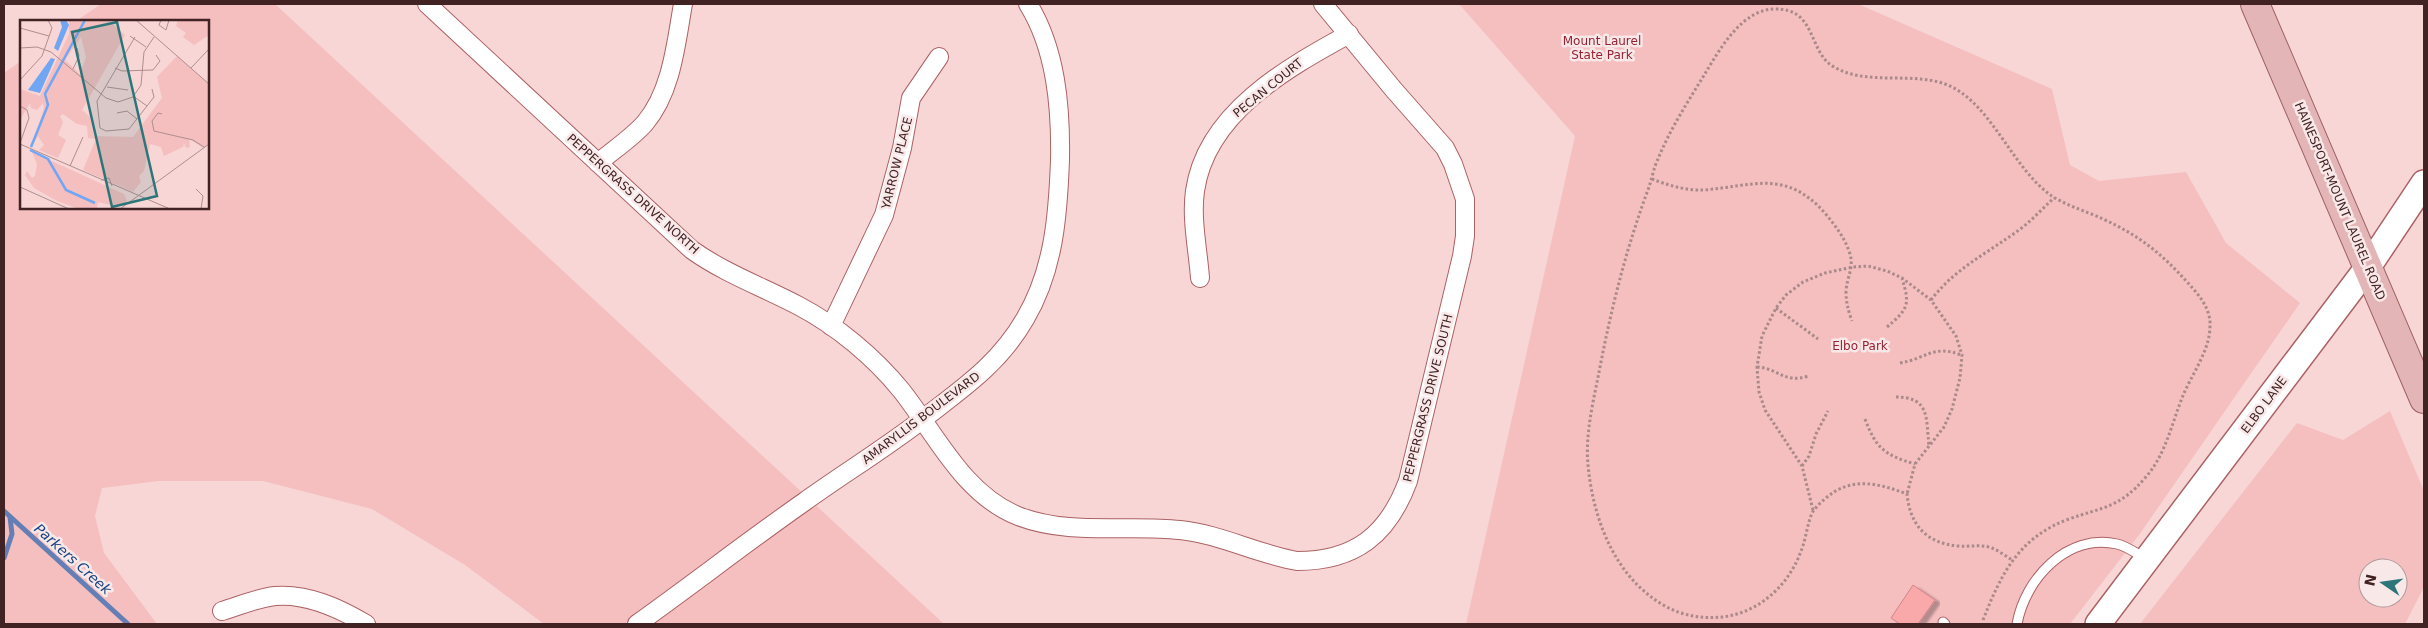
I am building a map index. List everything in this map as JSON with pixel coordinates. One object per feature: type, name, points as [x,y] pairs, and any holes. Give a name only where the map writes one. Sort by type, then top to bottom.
[{"type":"main road","name":"HAINESPORT-MOUNT LAUREL ROAD","points":[[2254,4],[2424,399]]},
{"type":"street","name":"PEPPERGRASS DRIVE NORTH","points":[[427,4],[676,236],[709,262],[800,306],[831,326],[886,373],[922,419]]},
{"type":"street","points":[[598,162],[644,124],[658,102],[668,76],[683,4]]},
{"type":"street","name":"PEPPERGRASS DRIVE SOUTH","points":[[922,419],[951,459],[979,490],[1003,508],[1035,521],[1073,527],[1182,530],[1297,561],[1315,561],[1352,551],[1382,529],[1402,499],[1408,481],[1462,256],[1465,236],[1465,198],[1454,164],[1445,148],[1323,4]]},
{"type":"street","name":"AMARYLLIS BOULEVARD","points":[[637,624],[757,535],[957,394],[996,360],[1026,318],[1046,273],[1052,249],[1059,200],[1060,150],[1058,97],[1046,44],[1030,5]]},
{"type":"street","name":"PECAN COURT","points":[[1200,278],[1194,207],[1195,191],[1199,173],[1213,141],[1235,113],[1291,66],[1349,34]]},
{"type":"street","name":"YARROW PLACE","points":[[831,326],[884,215],[900,157],[911,98],[939,57]]},
{"type":"street","name":"ELBO LANE","points":[[2098,624],[2368,267],[2424,183]]},
{"type":"street","points":[[222,611],[273,596],[294,595],[329,605],[366,624]]},
{"type":"lane","points":[[2017,624],[2026,595],[2040,573],[2059,556],[2081,545],[2101,542],[2118,544],[2147,559]]},
{"type":"path","points":[[1907,494],[1888,486],[1860,483],[1843,486],[1829,494],[1813,510],[1800,556],[1786,581],[1754,608],[1734,616],[1709,618],[1681,614],[1661,604],[1644,592],[1630,576],[1613,553],[1602,529],[1588,464],[1588,436],[1618,283],[1658,158],[1716,55],[1749,16],[1770,8],[1789,10],[1804,20],[1826,62],[1835,68],[1858,75],[1881,78],[1933,80],[1953,87],[1975,104],[2019,164],[2054,198],[2135,234],[2160,253],[2198,293],[2209,311],[2211,329],[2204,352],[2183,394],[2163,453],[2149,474],[2118,502],[2097,512],[2071,518],[2052,526],[2028,541],[2012,560],[1994,592],[1983,620]]},
{"type":"path","points":[[1652,179],[1666,185],[1702,190],[1743,183],[1766,182],[1800,192],[1818,206],[1845,239],[1853,267],[1848,282],[1846,302],[1852,320]]},
{"type":"path","points":[[1930,300],[1943,284],[1974,258],[1993,248],[2024,226],[2054,198]]},
{"type":"path","points":[[1813,510],[1802,466],[1765,410],[1759,392],[1756,367],[1762,336],[1776,308],[1786,295],[1803,282],[1825,273],[1868,266],[1902,278],[1930,300],[1956,336],[1962,356],[1960,378],[1952,408],[1944,427],[1915,464],[1907,494],[1908,508],[1915,522],[1926,535],[1938,543],[1993,548],[2012,560]]},
{"type":"path","points":[[1887,327],[1906,309],[1909,299],[1902,278]]},
{"type":"path","points":[[1776,308],[1818,339]]},
{"type":"path","points":[[1900,363],[1942,350],[1962,356]]},
{"type":"path","points":[[1756,367],[1765,367],[1792,379],[1808,376]]},
{"type":"path","points":[[1896,397],[1914,399],[1920,402],[1926,416],[1929,446]]},
{"type":"path","points":[[1802,466],[1809,456],[1816,434],[1828,411]]},
{"type":"path","points":[[1865,419],[1874,441],[1882,449],[1897,458],[1915,464]]},
{"type":"green space","points":[[101,4],[275,4],[944,624],[544,624],[465,565],[372,509],[263,481],[159,481],[102,488],[95,516],[104,553],[157,624],[4,624],[4,73],[20,62],[20,209],[209,209],[209,20],[77,20]]},
{"type":"green space","name":"Elbo Park","points":[[1459,4],[1858,4],[2052,89],[2070,165],[2099,181],[2186,172],[2226,243],[2300,303],[2139,535],[2070,624],[1466,624],[1575,136]]},
{"type":"green space","points":[[2390,411],[2424,491],[2424,587],[2405,624],[2140,624],[2297,423],[2343,440]]},
{"type":"building","points":[[1913,585],[1935,600],[1918,624],[1900,624],[1891,618]]},
{"type":"waterway","name":"Parkers Creek","points":[[4,511],[128,624]]},
{"type":"waterway","points":[[4,558],[12,534],[10,517]]},
{"type":"park label","name":"Mount Laurel State Park","points":[[1602,48]]}]
